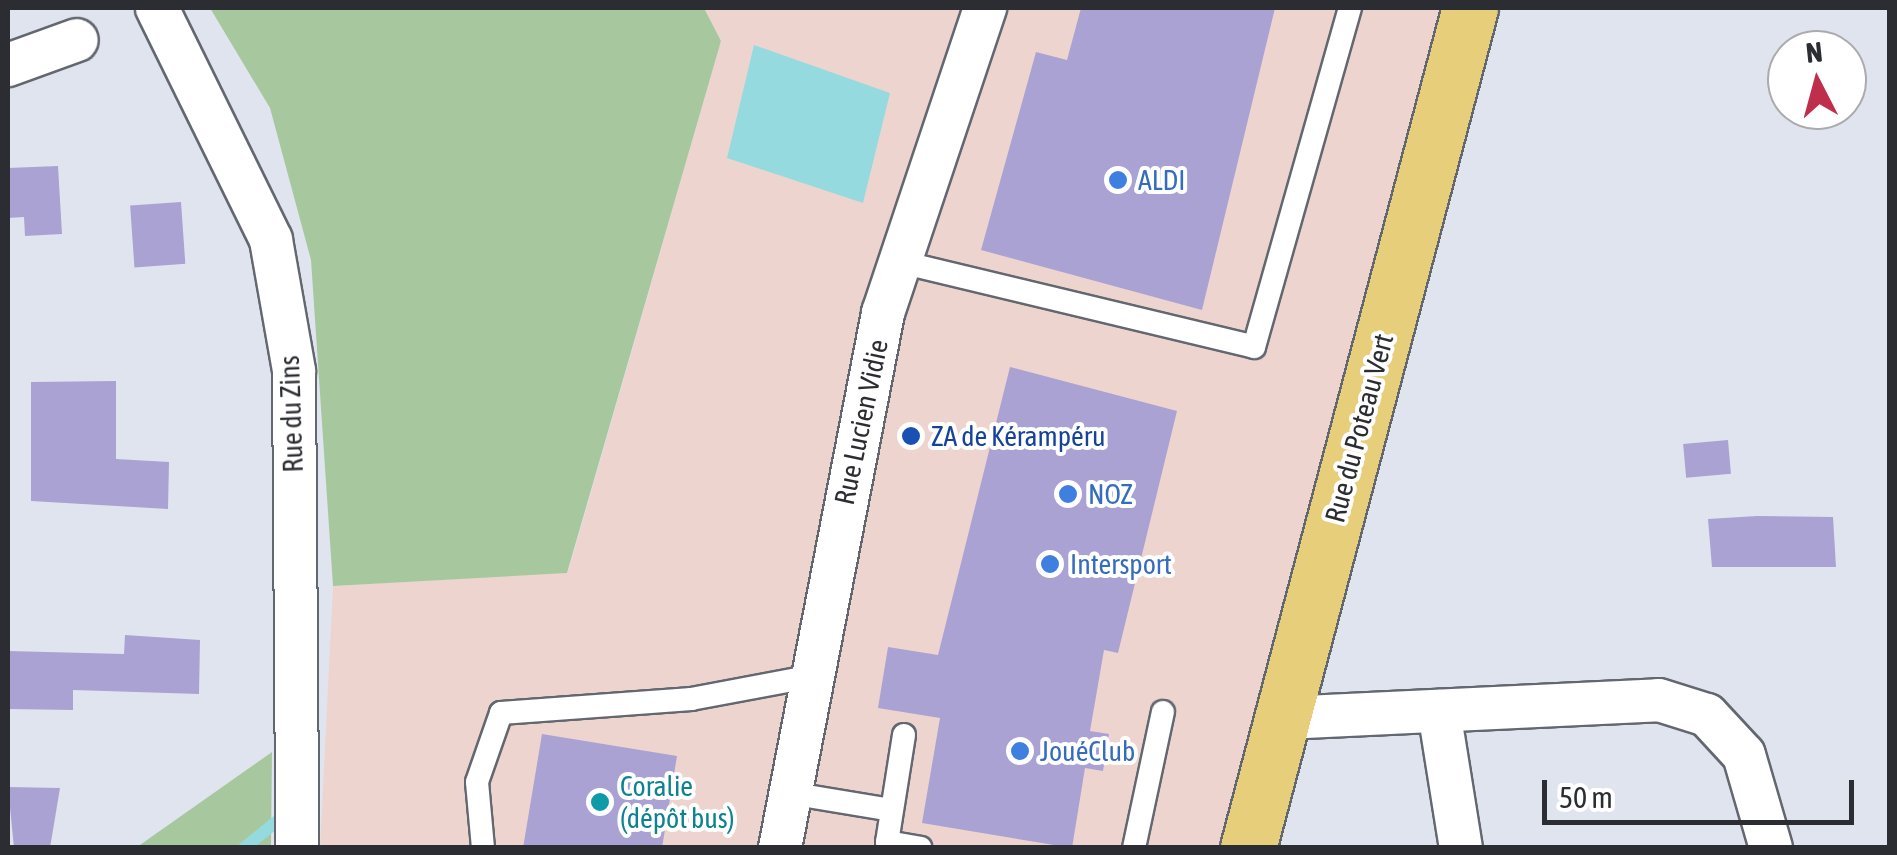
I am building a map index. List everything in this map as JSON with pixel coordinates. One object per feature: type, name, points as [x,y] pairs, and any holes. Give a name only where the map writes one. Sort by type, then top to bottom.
[{"type":"main road","name":"Rue du Poteau Vert","points":[[1248,848],[1470,8]]},
{"type":"street","name":"Rue du Zins","points":[[157,8],[270,240],[294,372],[297,848]]},
{"type":"street","name":"Rue Lucien Vidie","points":[[780,848],[809,678],[901,262],[985,8]]},
{"type":"street","points":[[8,65],[77,40]]},
{"type":"street","points":[[1284,718],[1659,700],[1707,714],[1744,756],[1771,848]]},
{"type":"street","points":[[1439,711],[1461,848]]},
{"type":"lane","points":[[901,262],[1254,347],[1350,8]]},
{"type":"lane","points":[[483,848],[477,782],[501,712],[691,699],[809,678]]},
{"type":"lane","points":[[1134,848],[1163,712]]},
{"type":"lane","points":[[904,735],[887,842],[920,848]]},
{"type":"lane","points":[[790,793],[892,810]]},
{"type":"shaded area","points":[[704,8],[1470,8],[1248,847],[320,848],[333,586],[568,572],[721,41]]},
{"type":"green space","points":[[210,8],[704,8],[721,41],[567,573],[333,586],[311,260],[270,108]]},
{"type":"green space","points":[[272,752],[271,847],[137,847]]},
{"type":"water","points":[[754,45],[890,93],[863,203],[727,158]]},
{"type":"building","name":"ALDI","points":[[1081,8],[1275,8],[1202,310],[981,250],[1036,52],[1067,60]]},
{"type":"building","points":[[58,166],[62,234],[25,236],[24,217],[8,218],[8,168]]},
{"type":"building","points":[[181,202],[185,264],[134,267],[130,206]]},
{"type":"building","points":[[1010,367],[1177,411],[1118,653],[1104,650],[1090,731],[1109,734],[1103,771],[1085,768],[1072,848],[922,823],[940,718],[878,708],[888,647],[938,655]]},
{"type":"building","points":[[116,381],[116,459],[169,462],[168,509],[31,501],[31,382]]},
{"type":"building","points":[[1728,440],[1731,474],[1686,478],[1683,444]]},
{"type":"building","points":[[1833,517],[1836,567],[1712,567],[1708,519]]},
{"type":"building","points":[[125,635],[200,640],[199,694],[73,690],[73,710],[8,709],[8,651],[124,654]]},
{"type":"building","name":"Coralie (dépôt bus)","points":[[542,734],[677,756],[662,848],[523,848]]},
{"type":"building","points":[[8,787],[60,788],[50,848],[14,848]]},
{"type":"waterway","points":[[244,848],[286,814]]},
{"type":"place","name":"ALDI","points":[[1118,180]]},
{"type":"place","name":"ZA de Kérampéru","points":[[911,436]]},
{"type":"place","name":"NOZ","points":[[1068,494]]},
{"type":"place","name":"Intersport","points":[[1050,564]]},
{"type":"place","name":"JouéClub","points":[[1020,751]]},
{"type":"place","name":"Coralie (dépôt bus)","points":[[600,802]]}]
